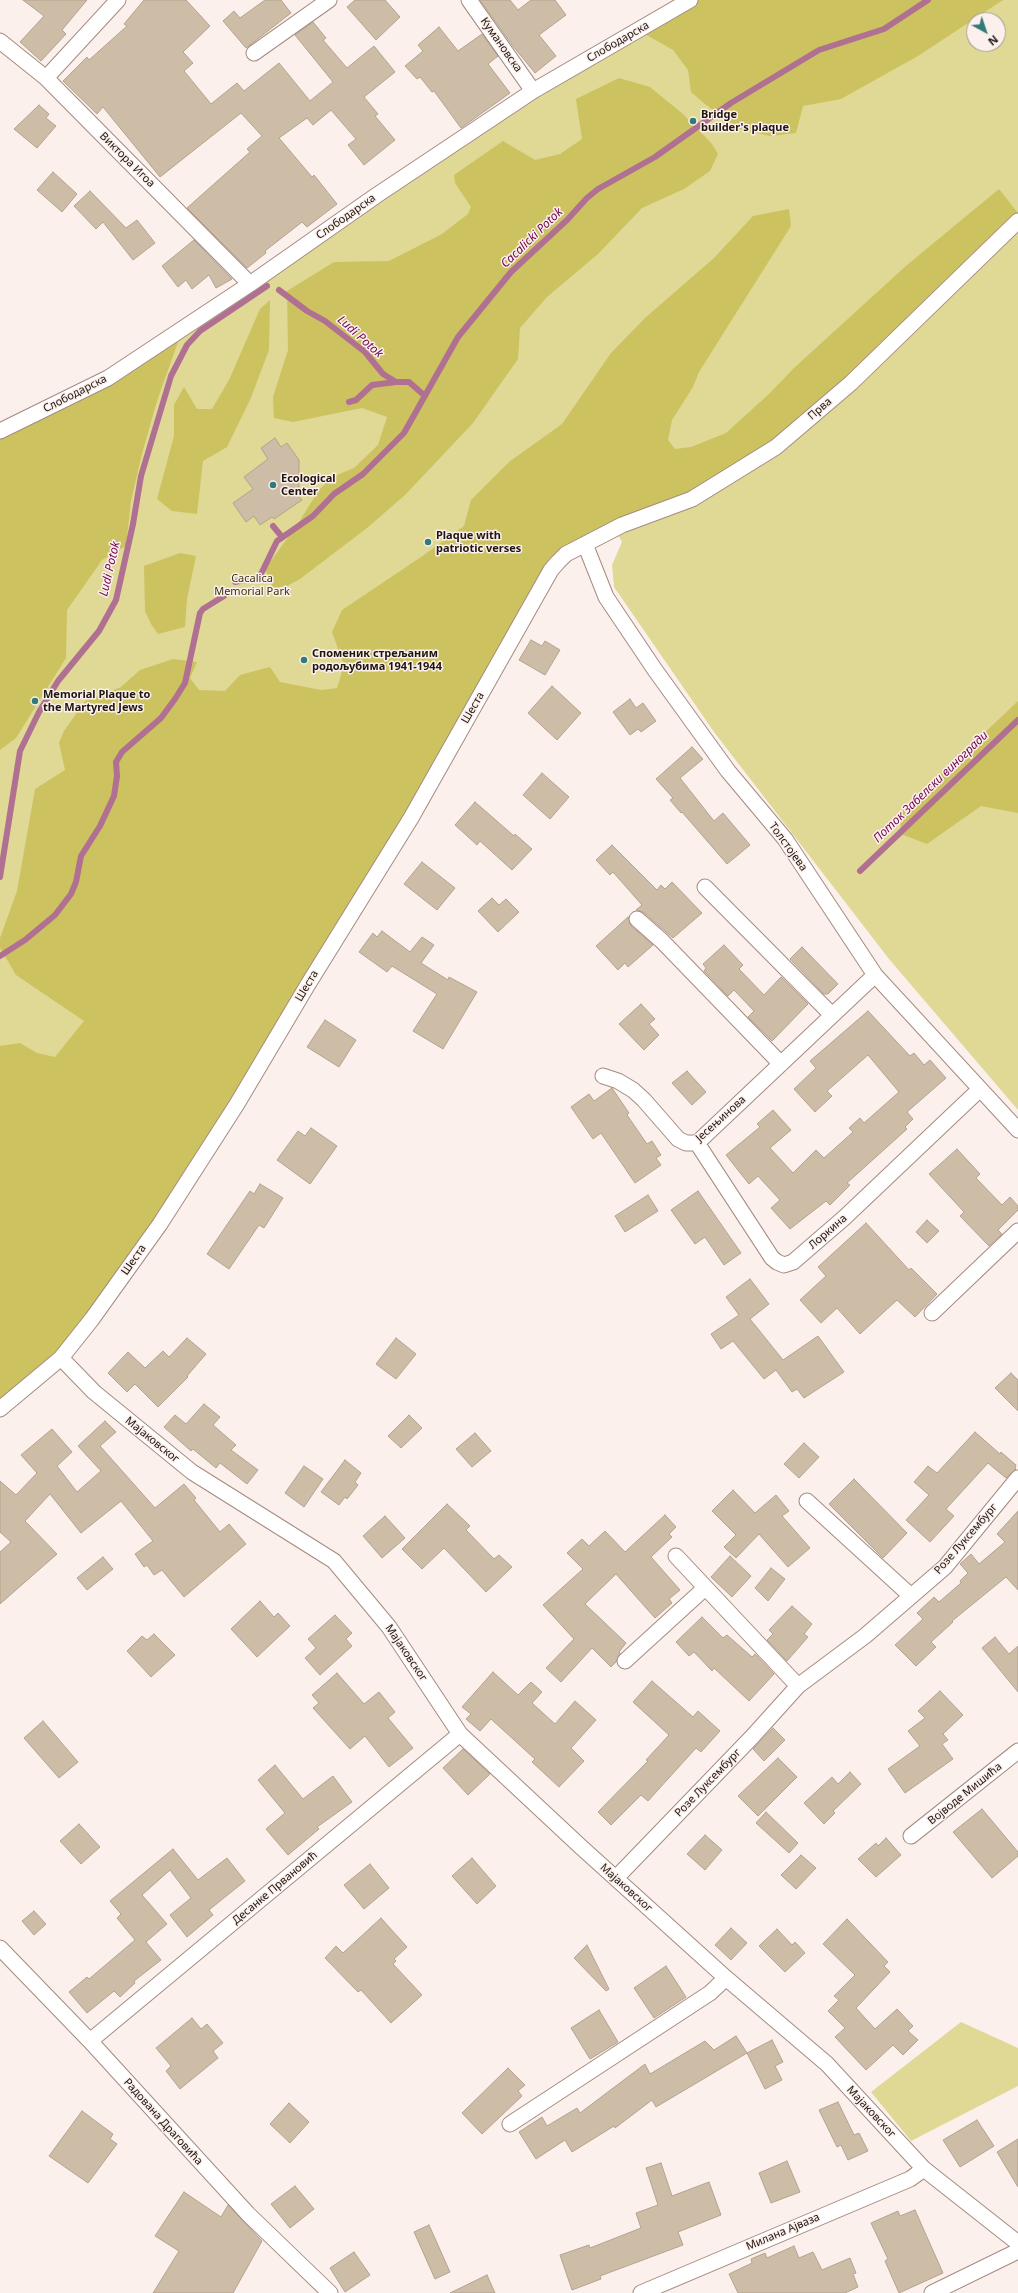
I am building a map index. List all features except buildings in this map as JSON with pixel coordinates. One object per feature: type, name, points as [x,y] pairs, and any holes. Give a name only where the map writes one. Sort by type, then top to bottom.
[{"type":"street","points":[[46,78],[118,0]]},
{"type":"street","points":[[254,53],[328,0]]},
{"type":"street","name":"Кумановска","points":[[469,0],[533,91]]},
{"type":"street","name":"Слободарска","points":[[0,431],[108,378],[250,284],[377,195],[533,91],[690,0]]},
{"type":"street","name":"Виктора Игоа","points":[[0,41],[46,78],[250,284]]},
{"type":"street","name":"Прва","points":[[585,544],[622,525],[692,499],[776,447],[851,383],[1018,221]]},
{"type":"street","name":"Толстојева","points":[[585,544],[606,597],[651,664],[728,771],[785,839],[875,975],[979,1090],[1018,1130]]},
{"type":"street","name":"Шеста","points":[[0,1409],[61,1358],[92,1319],[160,1224],[237,1104],[307,986],[411,818],[551,570],[566,554],[585,544]]},
{"type":"street","points":[[705,887],[832,1015]]},
{"type":"street","points":[[637,919],[662,941],[781,1064]]},
{"type":"street","name":"Јесењинова","points":[[603,1076],[618,1081],[633,1090],[644,1100],[678,1139],[686,1143],[697,1143],[875,975]]},
{"type":"street","name":"Лоркина","points":[[697,1143],[772,1258],[784,1265],[793,1262],[844,1218],[979,1090]]},
{"type":"street","points":[[932,1313],[1018,1232]]},
{"type":"street","name":"Мајаковског","points":[[61,1358],[94,1392],[192,1472],[334,1561],[389,1627],[460,1734],[726,1978],[827,2064],[924,2169],[1018,2243]]},
{"type":"street","name":"Розе Луксембург","points":[[616,1878],[752,1737],[798,1686],[865,1636],[945,1567],[1018,1478]]},
{"type":"street","points":[[807,1501],[911,1596]]},
{"type":"street","points":[[676,1556],[798,1686]]},
{"type":"street","points":[[625,1662],[705,1588]]},
{"type":"street","name":"Десанке Првановић","points":[[90,2041],[460,1734]]},
{"type":"street","name":"Војводе Мишића","points":[[911,1836],[1018,1751]]},
{"type":"street","name":"Радована Драговића","points":[[0,1948],[90,2041],[248,2214],[330,2293]]},
{"type":"street","points":[[510,2124],[710,1993],[726,1978]]},
{"type":"street","name":"Милана Ајваза","points":[[641,2293],[910,2179],[924,2169]]},
{"type":"street","points":[[932,2293],[1018,2251]]},
{"type":"green space","name":"Cacalica Memorial Park","points":[[690,0],[1018,0],[1018,1110],[889,959],[714,732],[614,587],[612,565],[622,542],[615,529],[566,554],[0,1409],[0,431],[82,392],[377,195]]},
{"type":"green space","points":[[961,2022],[1018,2048],[1018,2086],[911,2141],[871,2092]]},
{"type":"shaded area","points":[[690,0],[1003,0],[985,12],[966,12],[966,24],[918,56],[841,99],[803,106],[796,133],[770,136],[739,129],[705,104],[691,92],[688,70],[673,50],[638,30]]},
{"type":"shaded area","points":[[619,78],[650,87],[683,114],[712,144],[718,154],[710,171],[684,189],[642,208],[598,254],[547,297],[520,328],[518,359],[473,423],[405,495],[367,528],[300,579],[287,586],[273,588],[265,569],[297,525],[319,490],[332,477],[354,468],[378,445],[387,417],[362,408],[293,422],[274,418],[273,397],[288,350],[287,291],[334,262],[389,261],[442,234],[468,214],[471,207],[455,183],[454,175],[503,141],[535,160],[560,154],[582,139],[576,99]]},
{"type":"shaded area","points":[[999,189],[1018,213],[1018,221],[776,447],[692,499],[566,554],[411,818],[92,1319],[0,1409],[0,1046],[20,1043],[37,1053],[55,1057],[84,1021],[16,975],[0,948],[0,938],[17,891],[35,789],[65,770],[59,743],[64,731],[85,701],[121,687],[140,670],[173,659],[197,662],[190,678],[199,690],[225,691],[240,675],[270,667],[280,682],[321,690],[337,688],[344,665],[332,632],[342,610],[464,526],[471,500],[509,462],[562,424],[611,353],[645,318],[714,258],[753,216],[789,209],[791,226],[699,372],[693,387],[672,420],[668,440],[675,449],[691,447],[726,433],[770,393],[794,368],[907,265]]},
{"type":"shaded area","points":[[270,300],[269,350],[250,400],[227,447],[203,461],[197,514],[172,511],[157,499],[174,436],[174,405],[184,387],[197,409],[212,409],[229,380],[260,309]]},
{"type":"shaded area","points":[[183,328],[157,401],[142,454],[131,501],[126,546],[102,560],[67,610],[66,658],[16,738],[0,750],[0,431]]},
{"type":"shaded area","points":[[180,553],[196,556],[187,599],[185,627],[158,634],[145,611],[144,566]]},
{"type":"shaded area","points":[[1018,701],[1018,813],[981,806],[927,844],[901,834],[900,813]]},
{"type":"waterway","name":"Cacalicki Potok","points":[[235,582],[256,578],[261,574],[277,541],[313,516],[334,494],[363,474],[404,433],[458,337],[511,272],[567,220],[587,198],[598,189],[655,157],[731,103],[819,50],[884,29],[928,0]]},
{"type":"waterway","name":"Ludi Potok","points":[[0,877],[20,751],[39,712],[58,681],[99,631],[116,600],[133,524],[141,476],[171,376],[187,345],[200,331],[267,286]]},
{"type":"waterway","name":"Ludi Potok","points":[[279,290],[307,311],[325,321],[365,352],[383,374],[396,382],[409,382],[425,396]]},
{"type":"waterway","points":[[349,402],[356,400],[372,385],[396,382]]},
{"type":"waterway","points":[[273,526],[282,537]]},
{"type":"waterway","name":"Cacalicki Potok","points":[[0,956],[25,940],[55,915],[71,894],[76,882],[81,856],[100,826],[114,796],[117,776],[116,762],[122,752],[161,718],[175,699],[185,683],[200,613],[203,609],[224,596]]},
{"type":"waterway","name":"Поток Забелски виногради","points":[[860,871],[1018,720]]},
{"type":"place","name":"Bridge builder's plaque","points":[[693,121]]},
{"type":"place","name":"Ecological Center","points":[[273,485]]},
{"type":"place","name":"Plaque with patriotic verses","points":[[428,542]]},
{"type":"place","name":"Споменик стрељаним родољубима 1941-1944","points":[[304,660]]},
{"type":"place","name":"Memorial Plaque to the Martyred Jews","points":[[35,701]]}]
